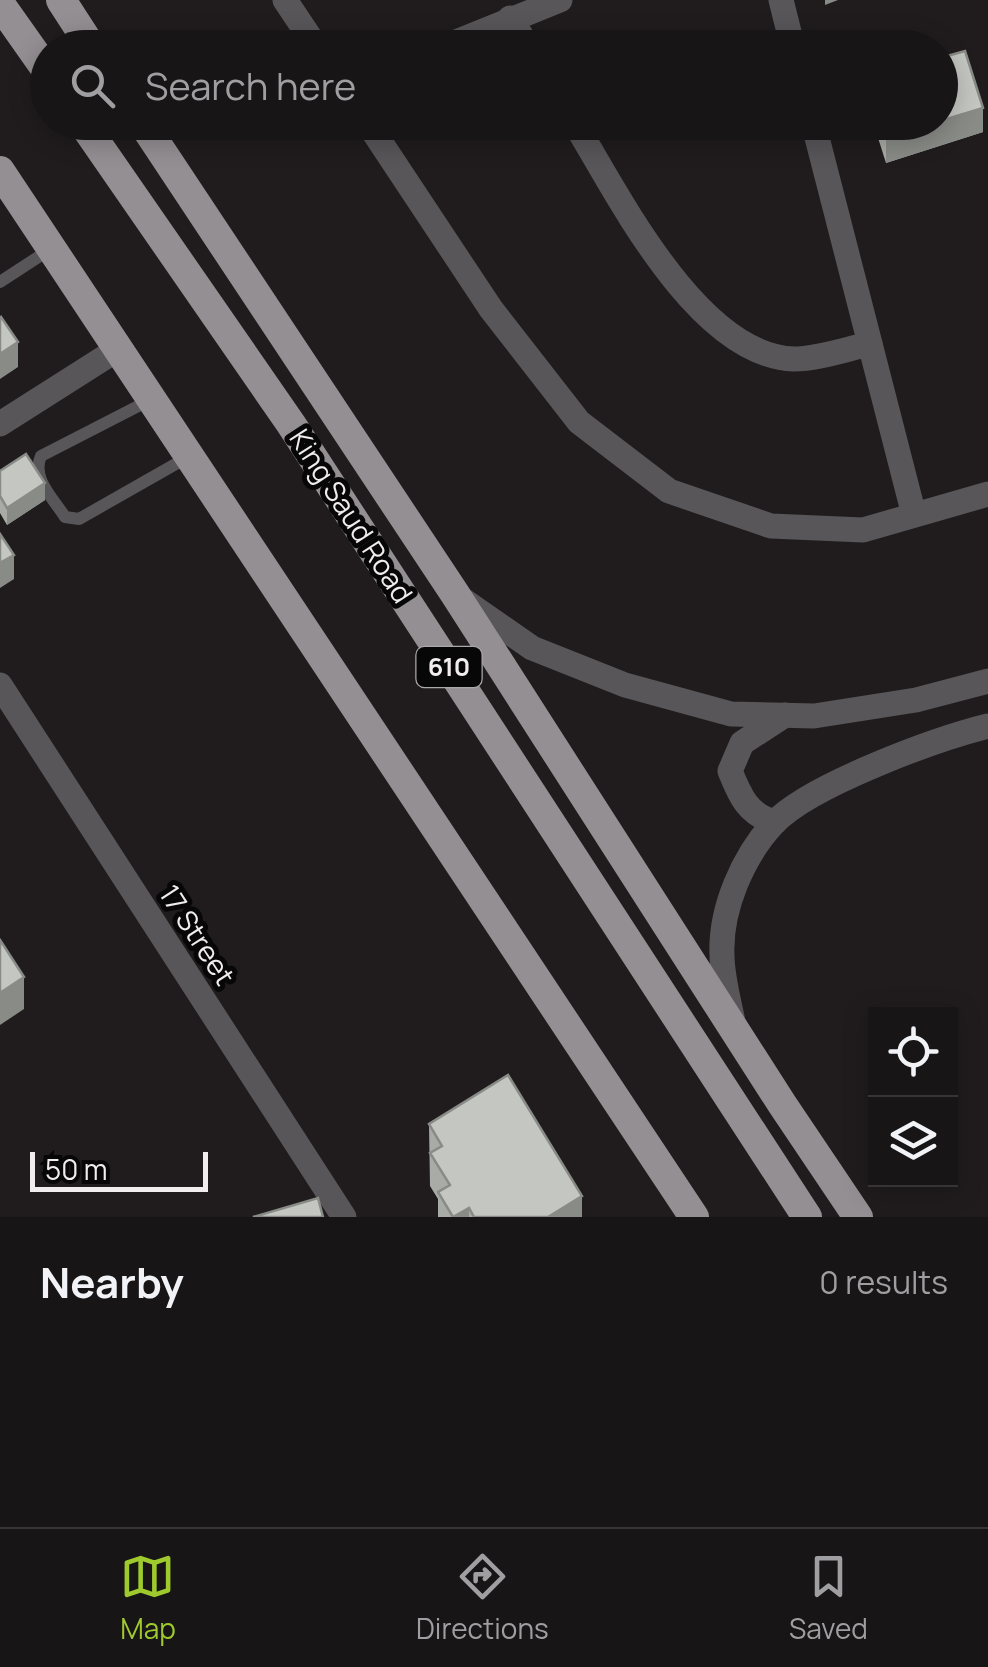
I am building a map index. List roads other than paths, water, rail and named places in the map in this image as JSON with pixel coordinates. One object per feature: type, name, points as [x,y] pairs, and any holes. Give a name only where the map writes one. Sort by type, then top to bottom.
[{"type":"main road","points":[[61,0],[80,30]]},
{"type":"main road","points":[[0,4],[30,46]]},
{"type":"main road","name":"King Saud Road","points":[[94,140],[291,424],[807,1217]]},
{"type":"main road","points":[[154,140],[455,594],[858,1217]]},
{"type":"main road","points":[[0,171],[694,1217]]},
{"type":"street","points":[[286,0],[305,30]]},
{"type":"street","points":[[482,30],[560,0]]},
{"type":"street","points":[[781,0],[788,30]]},
{"type":"street","points":[[510,18],[517,30]]},
{"type":"street","points":[[379,140],[490,308],[580,422],[669,491],[771,526],[863,530],[988,494]]},
{"type":"street","points":[[585,140],[656,256],[699,309],[746,346],[793,359],[870,344]]},
{"type":"street","points":[[818,140],[914,515]]},
{"type":"street","points":[[0,424],[118,348]]},
{"type":"street","points":[[455,594],[532,648],[624,684],[731,714],[814,716],[916,700],[988,681]]},
{"type":"street","name":"17 Street","points":[[0,685],[344,1217]]},
{"type":"street","points":[[775,822],[760,818],[742,800],[730,771],[742,743],[785,715]]},
{"type":"street","points":[[734,1028],[722,954],[726,909],[744,865],[775,822],[830,786],[956,734],[988,726]]},
{"type":"lane","points":[[0,282],[52,248]]},
{"type":"lane","points":[[150,400],[41,456],[36,466],[38,476],[65,517],[79,519],[94,512],[188,456]]}]
